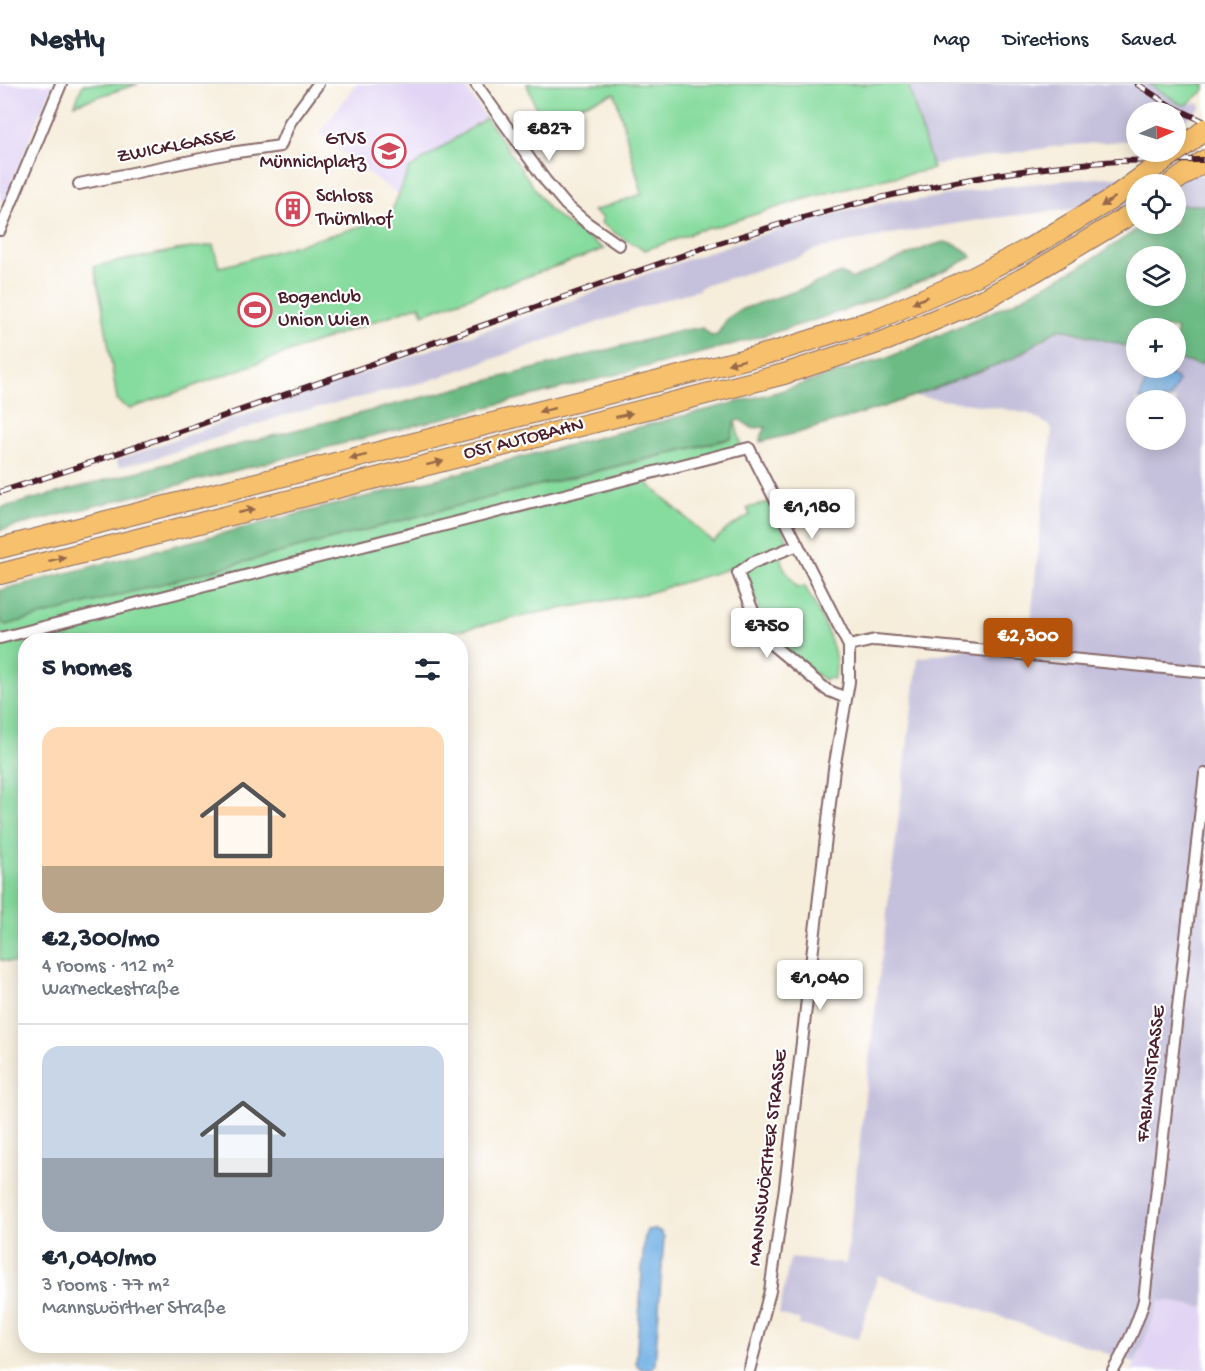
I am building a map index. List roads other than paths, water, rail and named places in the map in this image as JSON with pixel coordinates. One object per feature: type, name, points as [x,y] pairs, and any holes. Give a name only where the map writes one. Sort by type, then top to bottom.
[{"type":"highway","name":"OST AUTOBAHN","points":[[0,548],[777,351],[878,319],[974,277],[1028,249],[1110,200],[1205,129]]},
{"type":"highway","points":[[1185,174],[1205,160]]},
{"type":"highway","name":"OST AUTOBAHN","points":[[0,574],[784,374],[886,340],[986,298],[1126,217]]},
{"type":"street","points":[[0,230],[61,84]]},
{"type":"street","name":"ZWICKLGASSE","points":[[79,184],[230,153],[280,146],[290,122],[318,84]]},
{"type":"street","points":[[476,84],[531,161],[566,205],[619,245]]},
{"type":"street","name":"MANNSWÖRTHER STRASSE","points":[[20,633],[749,448],[849,645],[849,682],[834,769],[788,1164],[770,1291],[749,1371]]},
{"type":"street","points":[[798,545],[752,563],[738,573],[755,616],[771,644],[826,690],[846,699]]},
{"type":"street","name":"MANNSWÖRTHER STRASSE","points":[[0,638],[18,633]]},
{"type":"street","points":[[849,645],[875,640],[1205,672]]},
{"type":"street","name":"FABIANISTRASSE","points":[[1113,1371],[1131,1340],[1144,1300],[1205,774]]},
{"type":"water","points":[[1175,378],[1178,382],[1174,390],[1143,390],[1148,379]]},
{"type":"water","points":[[647,1230],[660,1231],[664,1237],[655,1365],[649,1370],[641,1369],[636,1364],[644,1241]]},
{"type":"railway","points":[[1137,84],[1169,105],[1205,122]]},
{"type":"railway","points":[[0,492],[78,467],[710,246],[810,216],[911,191],[1014,172],[1118,161],[1205,160]]},
{"type":"place","name":"GTVS Münnichplatz","points":[[389,151]]},
{"type":"place","name":"Schloss Thürnlhof","points":[[293,209]]},
{"type":"place","name":"Bogenclub Union Wien","points":[[255,310]]}]
